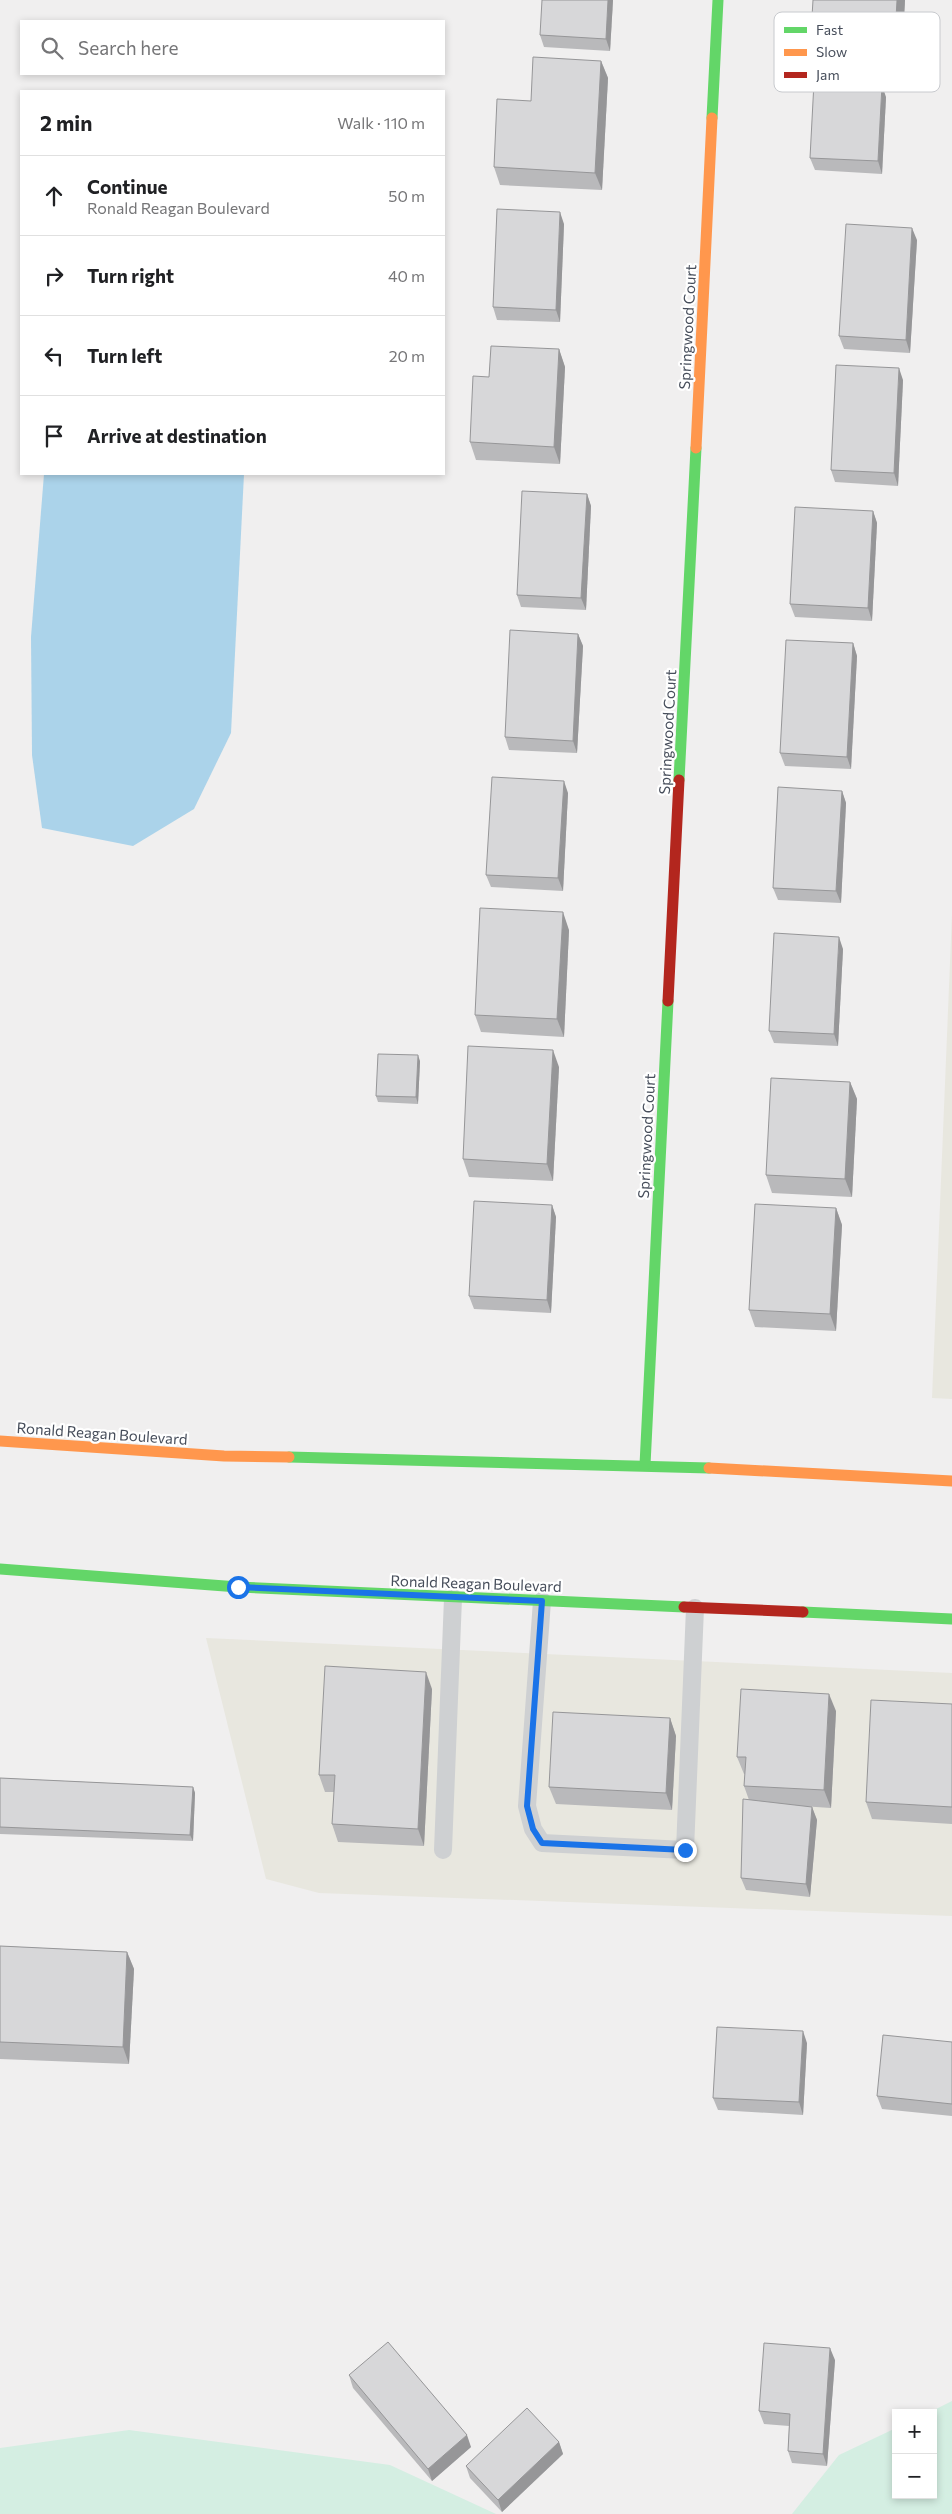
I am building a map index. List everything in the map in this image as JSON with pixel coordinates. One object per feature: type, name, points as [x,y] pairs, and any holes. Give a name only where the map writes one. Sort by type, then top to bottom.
[{"type":"main road","name":"Springwood Court","points":[[645,1465],[718,0]]},
{"type":"main road","name":"Ronald Reagan Boulevard","points":[[0,1441],[234,1456],[645,1465],[952,1481]]},
{"type":"main road","name":"Ronald Reagan Boulevard","points":[[0,1569],[238,1587],[952,1619]]},
{"type":"lane","points":[[443,1850],[453,1598]]},
{"type":"lane","points":[[542,1601],[527,1806],[533,1829],[542,1843],[685,1850],[695,1608]]},
{"type":"shaded area","points":[[952,914],[952,1399],[932,1398]]},
{"type":"shaded area","points":[[206,1638],[952,1673],[952,1916],[319,1893],[266,1879]]},
{"type":"green space","points":[[952,2401],[952,2514],[792,2514],[839,2455],[892,2430],[892,2499],[937,2499],[936,2409]]},
{"type":"green space","points":[[129,2430],[390,2465],[496,2514],[0,2514],[0,2448]]},
{"type":"water","points":[[44,475],[244,475],[231,733],[194,809],[133,846],[42,828],[32,755],[31,637]]},
{"type":"building","points":[[542,0],[608,0],[606,39],[540,35]]},
{"type":"building","points":[[813,0],[897,0],[896,12],[812,12]]},
{"type":"building","points":[[533,57],[601,61],[595,173],[494,167],[497,99],[531,101]]},
{"type":"building","points":[[813,92],[882,92],[878,161],[810,158]]},
{"type":"building","points":[[497,209],[560,212],[556,310],[493,307]]},
{"type":"building","points":[[846,224],[912,228],[906,340],[839,336]]},
{"type":"building","points":[[491,346],[559,349],[554,447],[470,442],[473,376],[489,377]]},
{"type":"building","points":[[836,365],[899,368],[894,473],[831,470]]},
{"type":"building","points":[[522,491],[587,494],[581,598],[517,595]]},
{"type":"building","points":[[795,507],[873,511],[868,608],[790,604]]},
{"type":"building","points":[[510,630],[578,634],[573,741],[505,737]]},
{"type":"building","points":[[786,640],[853,643],[847,757],[780,753]]},
{"type":"building","points":[[492,777],[564,781],[558,878],[486,875]]},
{"type":"building","points":[[778,787],[842,791],[836,891],[773,888]]},
{"type":"building","points":[[480,908],[563,912],[557,1019],[475,1015]]},
{"type":"building","points":[[774,933],[839,937],[834,1034],[769,1031]]},
{"type":"building","points":[[468,1046],[553,1050],[547,1164],[463,1159]]},
{"type":"building","points":[[378,1054],[418,1055],[416,1097],[376,1096]]},
{"type":"building","points":[[771,1078],[850,1082],[845,1179],[766,1175]]},
{"type":"building","points":[[474,1201],[552,1205],[547,1300],[469,1296]]},
{"type":"building","points":[[755,1204],[836,1208],[830,1314],[749,1310]]},
{"type":"building","points":[[325,1666],[426,1672],[418,1829],[332,1824],[335,1775],[319,1775]]},
{"type":"building","points":[[741,1689],[829,1694],[824,1790],[744,1786],[746,1757],[737,1757]]},
{"type":"building","points":[[871,1700],[952,1704],[952,1807],[866,1802]]},
{"type":"building","points":[[553,1712],[670,1718],[666,1793],[549,1787]]},
{"type":"building","points":[[0,1778],[193,1787],[190,1835],[0,1827]]},
{"type":"building","points":[[743,1799],[812,1807],[806,1884],[741,1878]]},
{"type":"building","points":[[0,1946],[127,1952],[123,2047],[0,2042]]},
{"type":"building","points":[[717,2027],[803,2031],[799,2102],[713,2098]]},
{"type":"building","points":[[883,2035],[952,2042],[952,2104],[877,2096]]},
{"type":"building","points":[[388,2342],[467,2435],[428,2469],[349,2375]]},
{"type":"building","points":[[764,2343],[830,2348],[823,2454],[788,2451],[790,2414],[759,2411]]},
{"type":"building","points":[[527,2408],[559,2442],[498,2500],[466,2466]]},
{"type":"traffic: fast","points":[[712,118],[718,0]]},
{"type":"traffic: fast","points":[[679,780],[696,448]]},
{"type":"traffic: fast","points":[[645,1465],[668,1001]]},
{"type":"traffic: fast","points":[[289,1457],[709,1468]]},
{"type":"traffic: fast","points":[[0,1569],[238,1587],[684,1607]]},
{"type":"traffic: fast","points":[[803,1612],[952,1619]]},
{"type":"traffic: slow","points":[[696,448],[712,118]]},
{"type":"traffic: slow","points":[[0,1441],[224,1456],[289,1457]]},
{"type":"traffic: slow","points":[[709,1468],[952,1481]]},
{"type":"traffic: jam","points":[[668,1001],[679,780]]},
{"type":"traffic: jam","points":[[684,1607],[803,1612]]},
{"type":"route","points":[[238,1587],[542,1601],[527,1806],[533,1829],[542,1843],[685,1850]]}]
